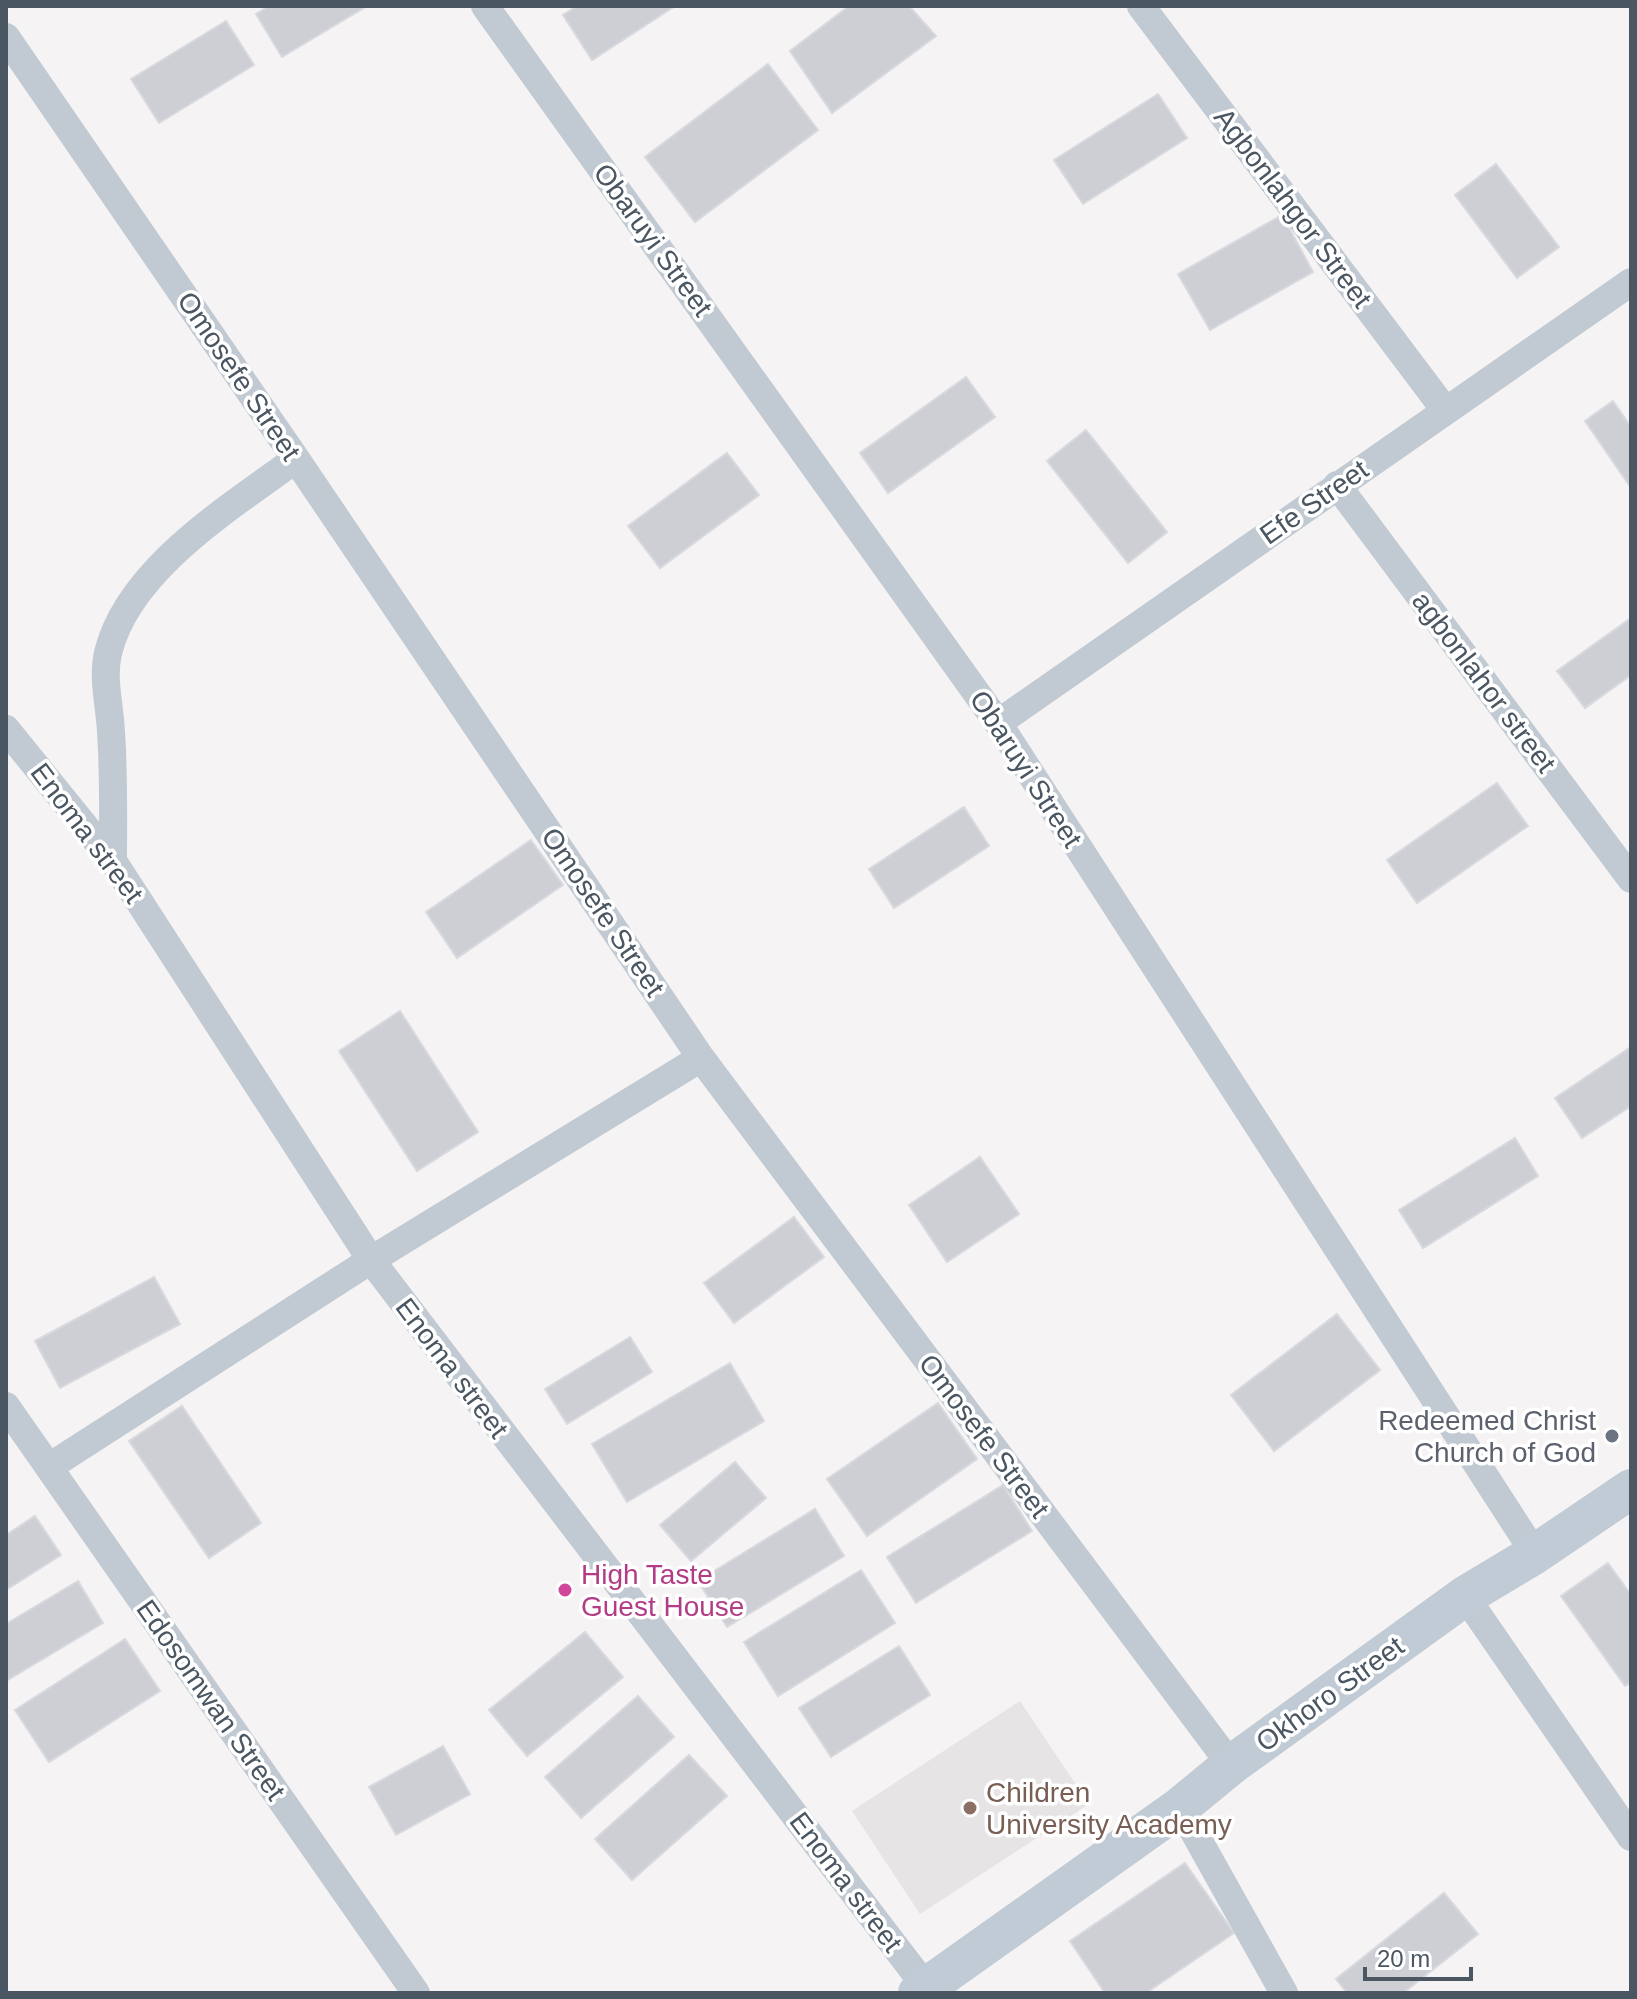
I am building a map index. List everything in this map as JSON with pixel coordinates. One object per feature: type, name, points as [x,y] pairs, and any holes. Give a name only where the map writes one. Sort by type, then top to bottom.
[{"type":"street","name":"Obaruyi Street","points":[[485,6],[998,723],[1535,1554]]},
{"type":"street","name":"Agbonlahgor Street","points":[[1141,6],[1445,410]]},
{"type":"street","name":"Omosefe Street","points":[[6,37],[701,1058],[1231,1765]]},
{"type":"street","name":"Efe Street","points":[[998,723],[1631,282]]},
{"type":"street","points":[[113,861],[113,782],[106,686],[107,655],[117,629],[138,594],[180,545],[296,459]]},
{"type":"street","name":"agbonlahor street","points":[[1337,485],[1631,879]]},
{"type":"street","name":"Enoma street","points":[[6,729],[113,861],[371,1260],[922,1990]]},
{"type":"street","points":[[49,1467],[371,1260],[701,1058]]},
{"type":"street","name":"Edosomwan Street","points":[[6,1406],[416,1993]]},
{"type":"street","name":"Okhoro Street","points":[[922,1990],[1180,1807],[1231,1765],[1465,1596],[1535,1554],[1631,1489]]},
{"type":"street","points":[[1465,1596],[1631,1837]]},
{"type":"street","points":[[1180,1807],[1284,1993]]},
{"type":"shaded area","name":"Children University Academy","points":[[1020,1701],[1089,1804],[920,1914],[852,1811]]},
{"type":"building","points":[[269,6],[367,6],[282,57],[256,14]]},
{"type":"building","points":[[577,6],[675,6],[592,60],[563,15]]},
{"type":"building","points":[[849,6],[909,6],[936,36],[832,113],[790,51]]},
{"type":"building","points":[[226,21],[254,65],[159,123],[131,79]]},
{"type":"building","points":[[768,64],[818,130],[695,222],[645,157]]},
{"type":"building","points":[[1158,94],[1187,138],[1083,204],[1054,160]]},
{"type":"building","points":[[1496,164],[1559,247],[1517,278],[1455,195]]},
{"type":"building","points":[[1282,215],[1313,272],[1210,330],[1178,274]]},
{"type":"building","points":[[966,377],[995,417],[888,493],[860,453]]},
{"type":"building","points":[[1613,401],[1631,427],[1629,485],[1585,421]]},
{"type":"building","points":[[1086,430],[1167,532],[1128,563],[1047,461]]},
{"type":"building","points":[[727,453],[759,495],[660,568],[628,526]]},
{"type":"building","points":[[1631,618],[1631,675],[1585,708],[1557,671]]},
{"type":"building","points":[[1497,783],[1528,826],[1417,903],[1387,860]]},
{"type":"building","points":[[964,807],[989,846],[894,908],[869,869]]},
{"type":"building","points":[[531,840],[563,885],[457,958],[426,912]]},
{"type":"building","points":[[400,1011],[478,1132],[417,1171],[339,1051]]},
{"type":"building","points":[[1631,1047],[1631,1106],[1582,1138],[1555,1098]]},
{"type":"building","points":[[1515,1138],[1538,1176],[1423,1248],[1399,1210]]},
{"type":"building","points":[[980,1157],[1019,1214],[947,1262],[909,1205]]},
{"type":"building","points":[[794,1217],[824,1257],[734,1323],[704,1283]]},
{"type":"building","points":[[154,1277],[180,1324],[60,1388],[35,1341]]},
{"type":"building","points":[[1337,1314],[1380,1370],[1274,1451],[1231,1395]]},
{"type":"building","points":[[630,1337],[652,1372],[567,1424],[545,1389]]},
{"type":"building","points":[[730,1363],[764,1421],[627,1502],[592,1444]]},
{"type":"building","points":[[938,1403],[977,1459],[867,1536],[827,1479]]},
{"type":"building","points":[[182,1406],[261,1523],[209,1558],[129,1441]]},
{"type":"building","points":[[735,1462],[766,1498],[691,1561],[660,1525]]},
{"type":"building","points":[[1003,1485],[1032,1531],[916,1603],[887,1557]]},
{"type":"building","points":[[815,1509],[844,1556],[727,1627],[698,1581]]},
{"type":"building","points":[[35,1516],[61,1555],[6,1590],[6,1535]]},
{"type":"building","points":[[1608,1563],[1631,1595],[1631,1682],[1625,1686],[1561,1596]]},
{"type":"building","points":[[861,1570],[895,1623],[778,1696],[744,1642]]},
{"type":"building","points":[[78,1581],[103,1623],[6,1681],[6,1624]]},
{"type":"building","points":[[585,1632],[623,1677],[527,1756],[489,1710]]},
{"type":"building","points":[[125,1639],[160,1691],[49,1762],[15,1710]]},
{"type":"building","points":[[899,1646],[930,1695],[831,1757],[799,1708]]},
{"type":"building","points":[[638,1696],[674,1737],[581,1818],[545,1777]]},
{"type":"building","points":[[443,1746],[470,1794],[396,1835],[369,1787]]},
{"type":"building","points":[[689,1755],[727,1796],[632,1880],[595,1839]]},
{"type":"building","points":[[1185,1863],[1234,1933],[1146,1993],[1105,1993],[1070,1941]]},
{"type":"building","points":[[1444,1893],[1478,1934],[1403,1993],[1347,1993],[1336,1979]]},
{"type":"place","name":"Redeemed Christ Church of God","points":[[1612,1436]]},
{"type":"place","name":"High Taste Guest House","points":[[565,1590]]},
{"type":"place","name":"Children University Academy","points":[[970,1808]]}]
